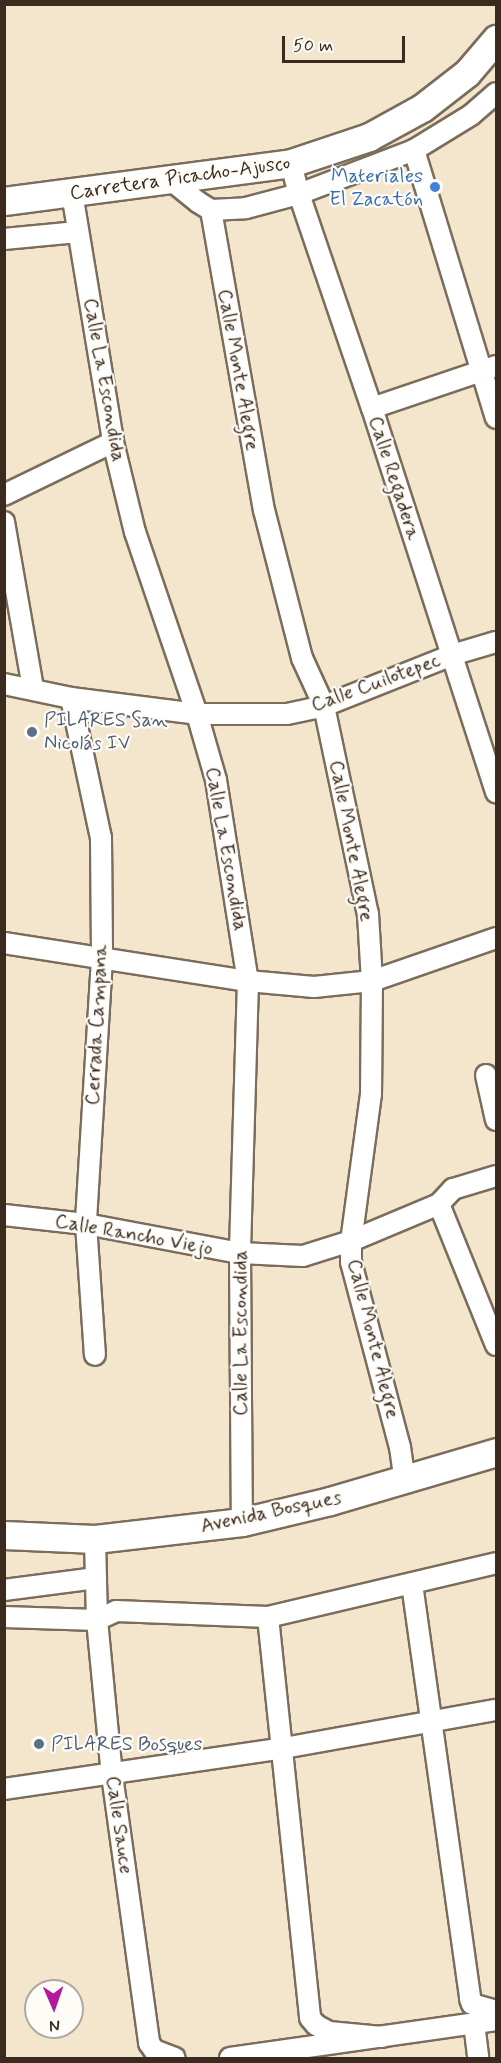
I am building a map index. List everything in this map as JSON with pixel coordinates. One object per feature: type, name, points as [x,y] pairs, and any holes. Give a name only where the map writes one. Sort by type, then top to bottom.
[{"type":"main road","name":"Carretera Picacho-Ajusco","points":[[4,201],[291,164],[369,137],[422,108],[467,73],[496,39]]},
{"type":"main road","name":"Avenida Bosques","points":[[4,1535],[95,1539],[242,1522],[405,1480],[496,1452]]},
{"type":"street","points":[[172,181],[212,210],[246,208],[299,194],[414,150],[471,115],[496,93]]},
{"type":"street","points":[[414,150],[489,369],[496,418]]},
{"type":"street","name":"Calle Regadera","points":[[291,164],[496,793]]},
{"type":"street","name":"Calle La Escondida","points":[[72,193],[113,442],[135,532],[197,714],[216,780],[248,981],[240,1253],[242,1522]]},
{"type":"street","name":"Calle Monte Alegre","points":[[212,210],[264,510],[302,658],[324,706],[368,914],[372,981],[371,1094],[351,1241],[351,1262],[400,1448],[405,1480]]},
{"type":"street","points":[[4,239],[78,232]]},
{"type":"street","points":[[372,408],[489,369]]},
{"type":"street","points":[[4,495],[113,442]]},
{"type":"street","points":[[4,522],[33,689]]},
{"type":"street","name":"Calle Cuilotepec","points":[[4,684],[71,698],[197,714],[287,714],[324,706],[452,655],[496,642]]},
{"type":"street","name":"Cerrada Campana","points":[[71,698],[101,838],[102,959],[86,1224],[95,1355]]},
{"type":"street","points":[[4,943],[248,981],[314,987],[372,981],[496,938]]},
{"type":"street","points":[[486,1075],[496,1114]]},
{"type":"street","name":"Calle Rancho Viejo","points":[[4,1215],[86,1224],[240,1253],[303,1256],[351,1241],[439,1204],[453,1189],[496,1176]]},
{"type":"street","points":[[439,1204],[496,1345]]},
{"type":"street","name":"Calle Sauce","points":[[95,1539],[97,1620],[112,1775],[149,2043],[154,2050],[176,2058]]},
{"type":"street","points":[[4,1617],[97,1620],[116,1611],[268,1617],[496,1563]]},
{"type":"street","points":[[4,1590],[96,1578]]},
{"type":"street","points":[[412,1584],[470,1999],[472,2004],[496,2011]]},
{"type":"street","points":[[268,1617],[284,1748],[310,2019],[315,2025],[329,2032],[382,2037]]},
{"type":"street","points":[[4,1789],[284,1748],[496,1710]]},
{"type":"street","points":[[230,2058],[496,2020]]},
{"type":"street","points":[[474,2023],[478,2058]]},
{"type":"place","name":"Materiales El Zacatón","points":[[435,187]]},
{"type":"place","name":"PILARES San Nicolás IV","points":[[32,732]]},
{"type":"place","name":"PILARES Bosques","points":[[39,1744]]}]
